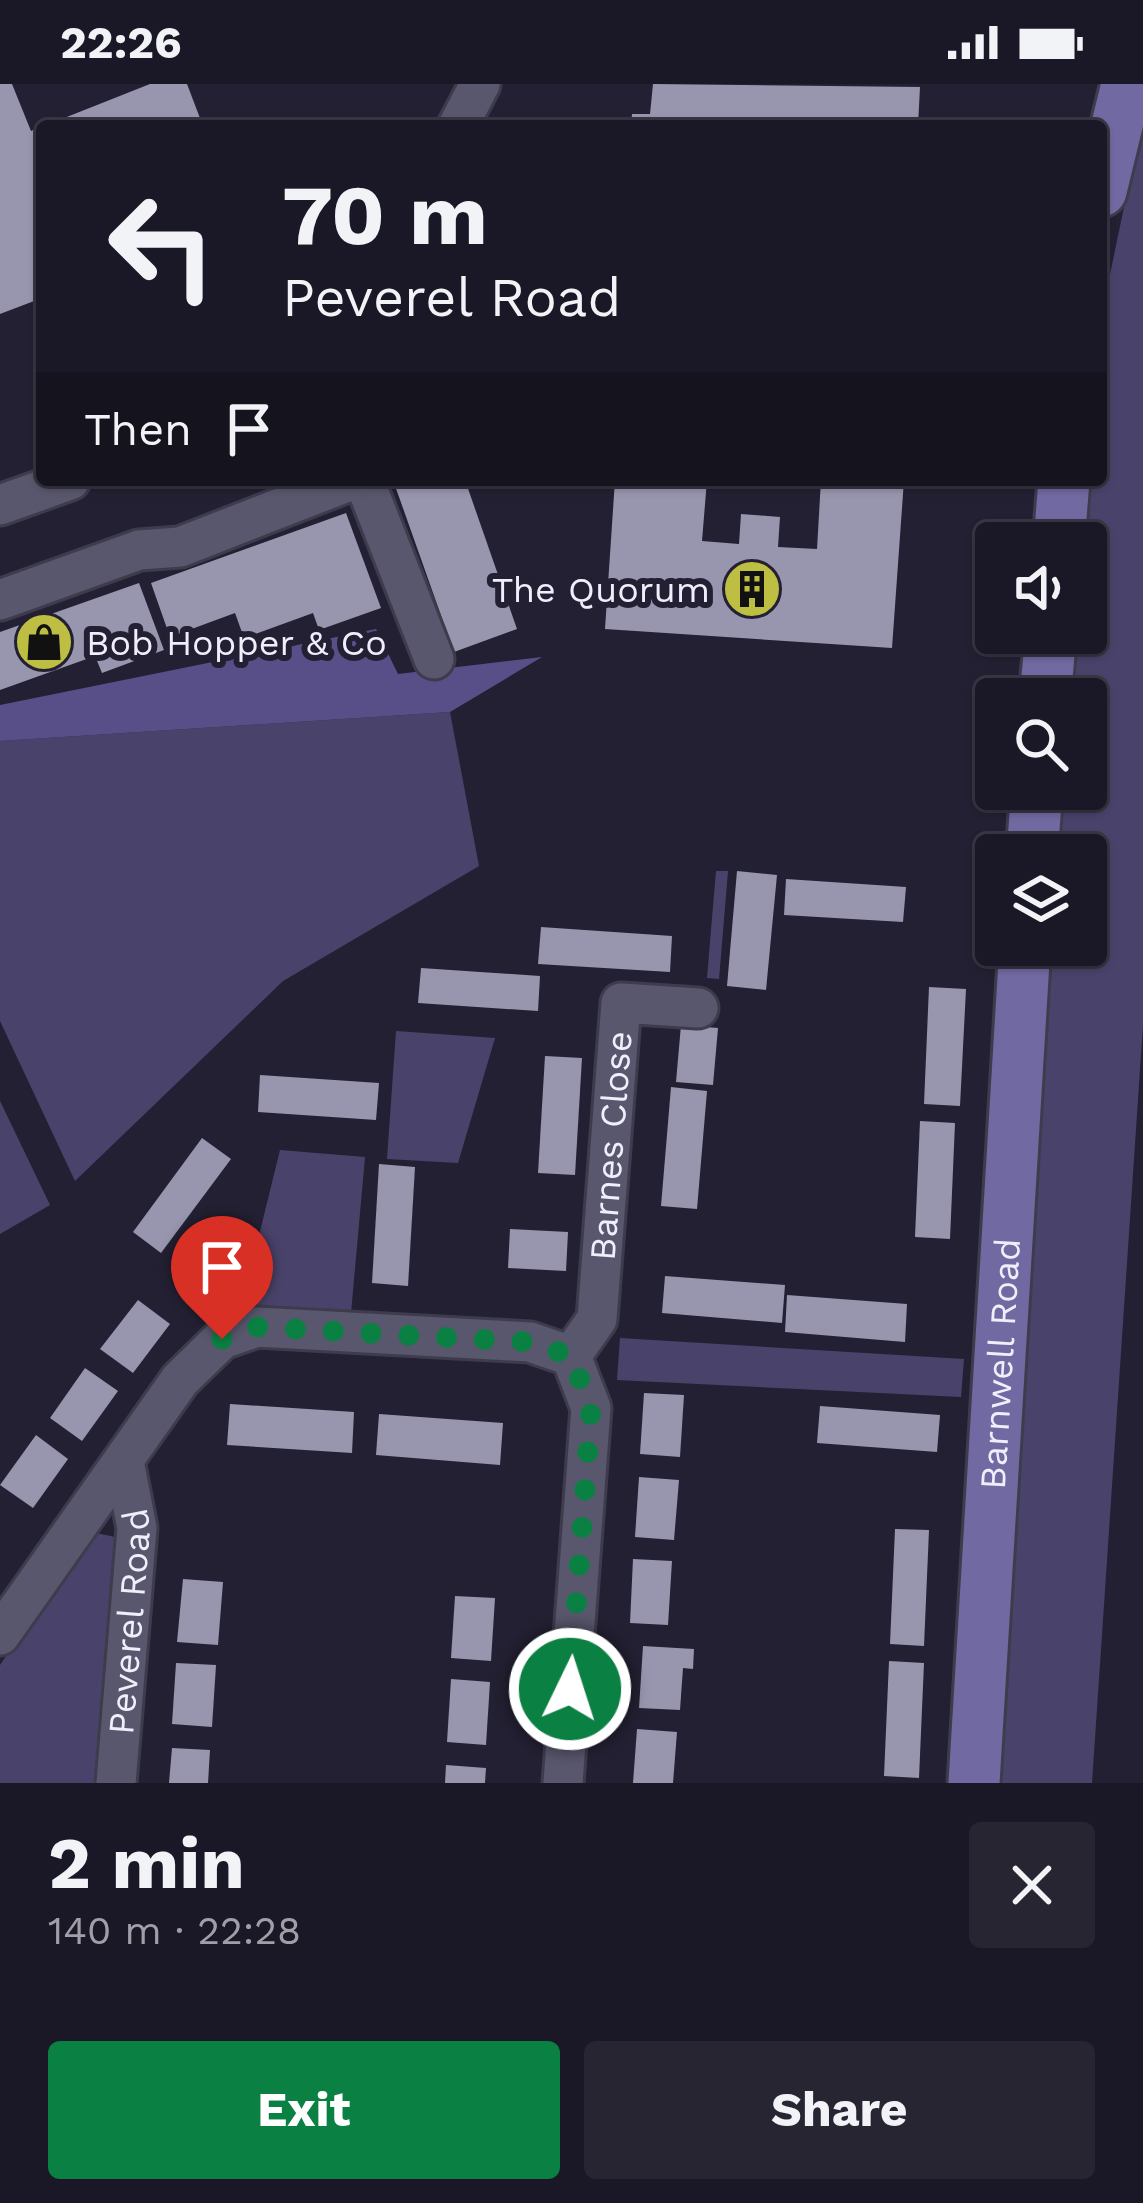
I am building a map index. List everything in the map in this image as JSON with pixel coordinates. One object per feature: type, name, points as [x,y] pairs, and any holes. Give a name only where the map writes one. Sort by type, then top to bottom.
[{"type":"main road","points":[[1107,166],[1127,84]]},
{"type":"main road","points":[[1061,522],[1064,486]]},
{"type":"main road","name":"Barnwell Road","points":[[974,1783],[1024,966]]},
{"type":"street","points":[[461,120],[480,84]]},
{"type":"street","points":[[0,505],[53,486]]},
{"type":"street","points":[[0,600],[140,550],[180,548],[337,486]]},
{"type":"street","points":[[366,486],[434,658]]},
{"type":"street","name":"Barnes Close","points":[[571,1356],[597,1319],[621,1003],[698,1008]]},
{"type":"street","name":"Peverel Road","points":[[0,1635],[180,1380],[222,1339],[257,1327],[530,1342],[571,1356]]},
{"type":"street","points":[[563,1783],[591,1408],[571,1356]]},
{"type":"street","name":"Peverel Road","points":[[116,1783],[137,1528],[124,1461]]},
{"type":"shaded area","points":[[1143,116],[1143,1025],[1092,1783],[1001,1783],[1050,966],[1107,966],[1107,834],[1057,834],[1059,810],[1107,810],[1107,678],[1067,678],[1068,654],[1107,654],[1107,522],[1079,522],[1082,486],[1107,486],[1107,294]]},
{"type":"shaded area","points":[[376,629],[398,674],[542,657],[450,712],[0,741],[0,705]]},
{"type":"shaded area","points":[[450,712],[479,866],[283,981],[75,1181],[0,1021],[0,741]]},
{"type":"shaded area","points":[[716,871],[728,871],[719,979],[707,978]]},
{"type":"shaded area","points":[[396,1031],[495,1038],[458,1163],[387,1159]]},
{"type":"shaded area","points":[[0,1101],[50,1205],[0,1234]]},
{"type":"shaded area","points":[[280,1150],[365,1157],[351,1313],[240,1313]]},
{"type":"shaded area","points":[[620,1338],[964,1359],[961,1397],[617,1380]]},
{"type":"shaded area","points":[[96,1533],[120,1538],[102,1783],[0,1783],[0,1665]]},
{"type":"building","points":[[0,84],[12,84],[31,131],[36,129],[36,300],[0,314]]},
{"type":"building","points":[[150,84],[187,84],[201,120],[59,120]]},
{"type":"building","points":[[653,84],[920,87],[918,120],[632,120],[632,114],[650,114]]},
{"type":"building","points":[[395,486],[467,486],[517,629],[454,652]]},
{"type":"building","name":"The Quorum","points":[[615,486],[707,486],[702,541],[739,544],[741,514],[780,517],[778,547],[817,549],[821,486],[904,486],[892,648],[605,629]]},
{"type":"building","points":[[346,513],[381,608],[319,630],[313,613],[244,638],[235,613],[170,637],[151,583]]},
{"type":"building","points":[[139,583],[164,650],[102,673],[95,656],[0,690],[0,632]]},
{"type":"building","points":[[737,871],[777,875],[766,990],[727,986]]},
{"type":"building","points":[[786,879],[906,887],[903,922],[784,915]]},
{"type":"building","points":[[541,927],[672,936],[670,972],[538,964]]},
{"type":"building","points":[[421,968],[540,976],[538,1011],[418,1003]]},
{"type":"building","points":[[929,987],[966,989],[960,1106],[924,1104]]},
{"type":"building","points":[[681,1025],[718,1028],[713,1085],[676,1082]]},
{"type":"building","points":[[545,1056],[582,1058],[575,1175],[538,1173]]},
{"type":"building","points":[[260,1075],[379,1083],[376,1120],[258,1112]]},
{"type":"building","points":[[671,1087],[707,1091],[697,1209],[661,1206]]},
{"type":"building","points":[[920,1121],[955,1123],[950,1239],[915,1237]]},
{"type":"building","points":[[202,1138],[231,1159],[161,1253],[133,1232]]},
{"type":"building","points":[[379,1164],[415,1167],[408,1286],[372,1283]]},
{"type":"building","points":[[510,1229],[568,1232],[566,1271],[508,1268]]},
{"type":"building","points":[[665,1276],[785,1285],[782,1323],[662,1313]]},
{"type":"building","points":[[787,1295],[907,1304],[905,1342],[785,1332]]},
{"type":"building","points":[[138,1300],[170,1324],[133,1373],[100,1349]]},
{"type":"building","points":[[85,1368],[118,1391],[82,1441],[50,1418]]},
{"type":"building","points":[[644,1393],[684,1395],[680,1457],[640,1454]]},
{"type":"building","points":[[230,1404],[354,1412],[352,1453],[227,1445]]},
{"type":"building","points":[[820,1406],[940,1415],[937,1452],[817,1443]]},
{"type":"building","points":[[379,1414],[503,1423],[500,1465],[376,1455]]},
{"type":"building","points":[[36,1435],[68,1459],[33,1508],[0,1485]]},
{"type":"building","points":[[639,1477],[679,1480],[674,1540],[635,1537]]},
{"type":"building","points":[[895,1529],[929,1530],[924,1646],[890,1644]]},
{"type":"building","points":[[633,1559],[672,1561],[668,1625],[630,1623]]},
{"type":"building","points":[[183,1579],[223,1582],[218,1645],[177,1642]]},
{"type":"building","points":[[455,1596],[495,1598],[491,1661],[451,1658]]},
{"type":"building","points":[[643,1646],[694,1649],[693,1669],[683,1668],[680,1710],[639,1708]]},
{"type":"building","points":[[889,1661],[924,1663],[919,1778],[884,1776]]},
{"type":"building","points":[[176,1663],[216,1665],[212,1727],[172,1724]]},
{"type":"building","points":[[451,1679],[490,1682],[486,1745],[447,1742]]},
{"type":"building","points":[[637,1729],[677,1732],[673,1783],[633,1783]]},
{"type":"building","points":[[172,1748],[210,1750],[208,1783],[169,1783]]},
{"type":"building","points":[[446,1765],[486,1768],[485,1783],[445,1783]]},
{"type":"place","name":"The Quorum","points":[[752,589]]},
{"type":"place","name":"Bob Hopper & Co","points":[[44,642]]},
{"type":"route","points":[[222,1339],[257,1327],[530,1342],[571,1356],[591,1408],[570,1689]]}]
